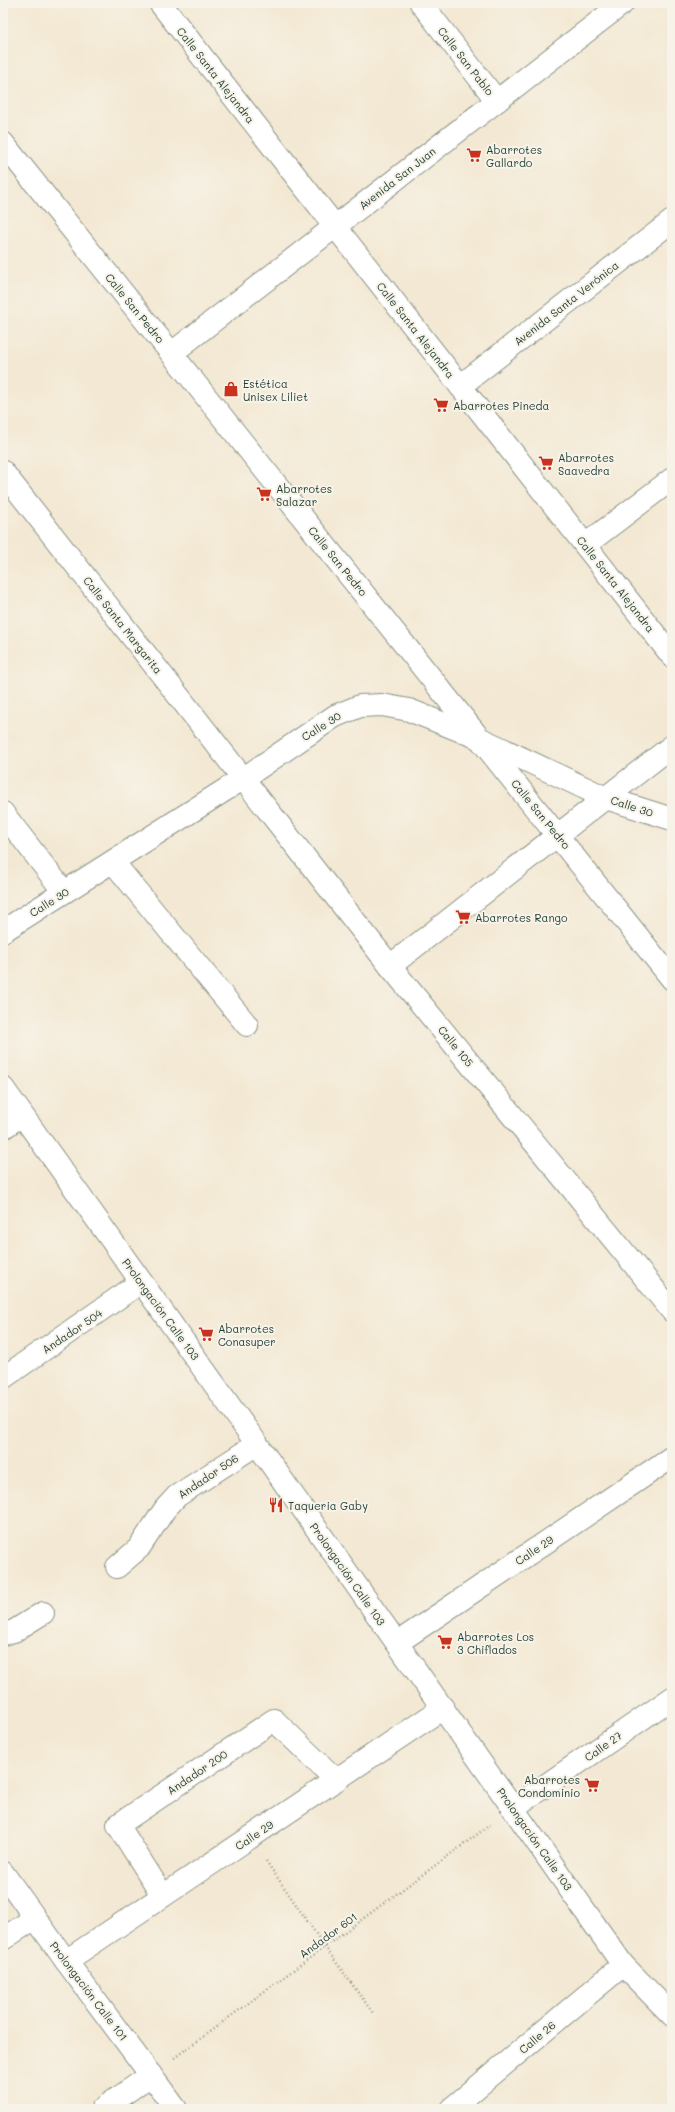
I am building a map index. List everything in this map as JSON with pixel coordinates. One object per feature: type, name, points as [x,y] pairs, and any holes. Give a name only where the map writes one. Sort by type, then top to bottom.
[{"type":"street","name":"Calle Santa Alejandra","points":[[160,3],[672,656]]},
{"type":"street","name":"Calle San Pablo","points":[[421,3],[497,100]]},
{"type":"street","name":"Avenida San Juan","points":[[172,353],[623,3]]},
{"type":"street","name":"Calle San Pedro","points":[[3,143],[672,979]]},
{"type":"street","name":"Avenida Santa Verónica","points":[[460,386],[672,221]]},
{"type":"street","name":"Calle Santa Margarita","points":[[3,472],[244,778]]},
{"type":"street","points":[[586,545],[672,479]]},
{"type":"street","name":"Calle 30","points":[[3,931],[244,778],[335,716],[360,706],[382,704],[409,710],[480,738],[606,798],[672,819]]},
{"type":"street","points":[[390,966],[672,746]]},
{"type":"street","name":"Calle 105","points":[[244,778],[390,966],[672,1311]]},
{"type":"street","points":[[3,814],[64,892]]},
{"type":"street","points":[[113,862],[247,1025]]},
{"type":"street","name":"Prolongación Calle 103","points":[[3,1088],[257,1444],[624,1965],[672,2015]]},
{"type":"street","points":[[3,1128],[22,1115]]},
{"type":"street","name":"Andador 504","points":[[3,1378],[141,1282]]},
{"type":"street","name":"Andador 506","points":[[117,1567],[139,1548],[165,1509],[177,1496],[257,1444]]},
{"type":"street","name":"Calle 29","points":[[397,1643],[672,1457]]},
{"type":"street","points":[[3,1634],[14,1632],[44,1613]]},
{"type":"street","name":"Calle 27","points":[[513,1808],[672,1698]]},
{"type":"street","name":"Calle 29","points":[[66,1961],[443,1708]]},
{"type":"street","name":"Andador 200","points":[[163,1896],[145,1865],[118,1825],[124,1820],[274,1720],[336,1780]]},
{"type":"street","name":"Prolongación Calle 101","points":[[3,1872],[66,1961],[176,2109]]},
{"type":"street","points":[[3,1938],[35,1918]]},
{"type":"street","name":"Calle 26","points":[[458,2107],[624,1965]]},
{"type":"street","points":[[102,2109],[151,2075]]},
{"type":"path","name":"Andador 601","points":[[151,2075],[513,1808]]},
{"type":"path","points":[[250,1838],[325,1947],[373,2013]]},
{"type":"place","name":"Abarrotes Gallardo","points":[[474,155]]},
{"type":"place","name":"Estética Unisex Liliet","points":[[231,389]]},
{"type":"place","name":"Abarrotes Pineda","points":[[441,405]]},
{"type":"place","name":"Abarrotes Saavedra","points":[[546,463]]},
{"type":"place","name":"Abarrotes Salazar","points":[[264,494]]},
{"type":"place","name":"Abarrotes Rango","points":[[463,917]]},
{"type":"place","name":"Abarrotes Conasuper","points":[[206,1334]]},
{"type":"place","name":"Taqueria Gaby","points":[[276,1505]]},
{"type":"place","name":"Abarrotes Los 3 Chiflados","points":[[445,1642]]},
{"type":"place","name":"Abarrotes Condominio","points":[[592,1785]]}]
